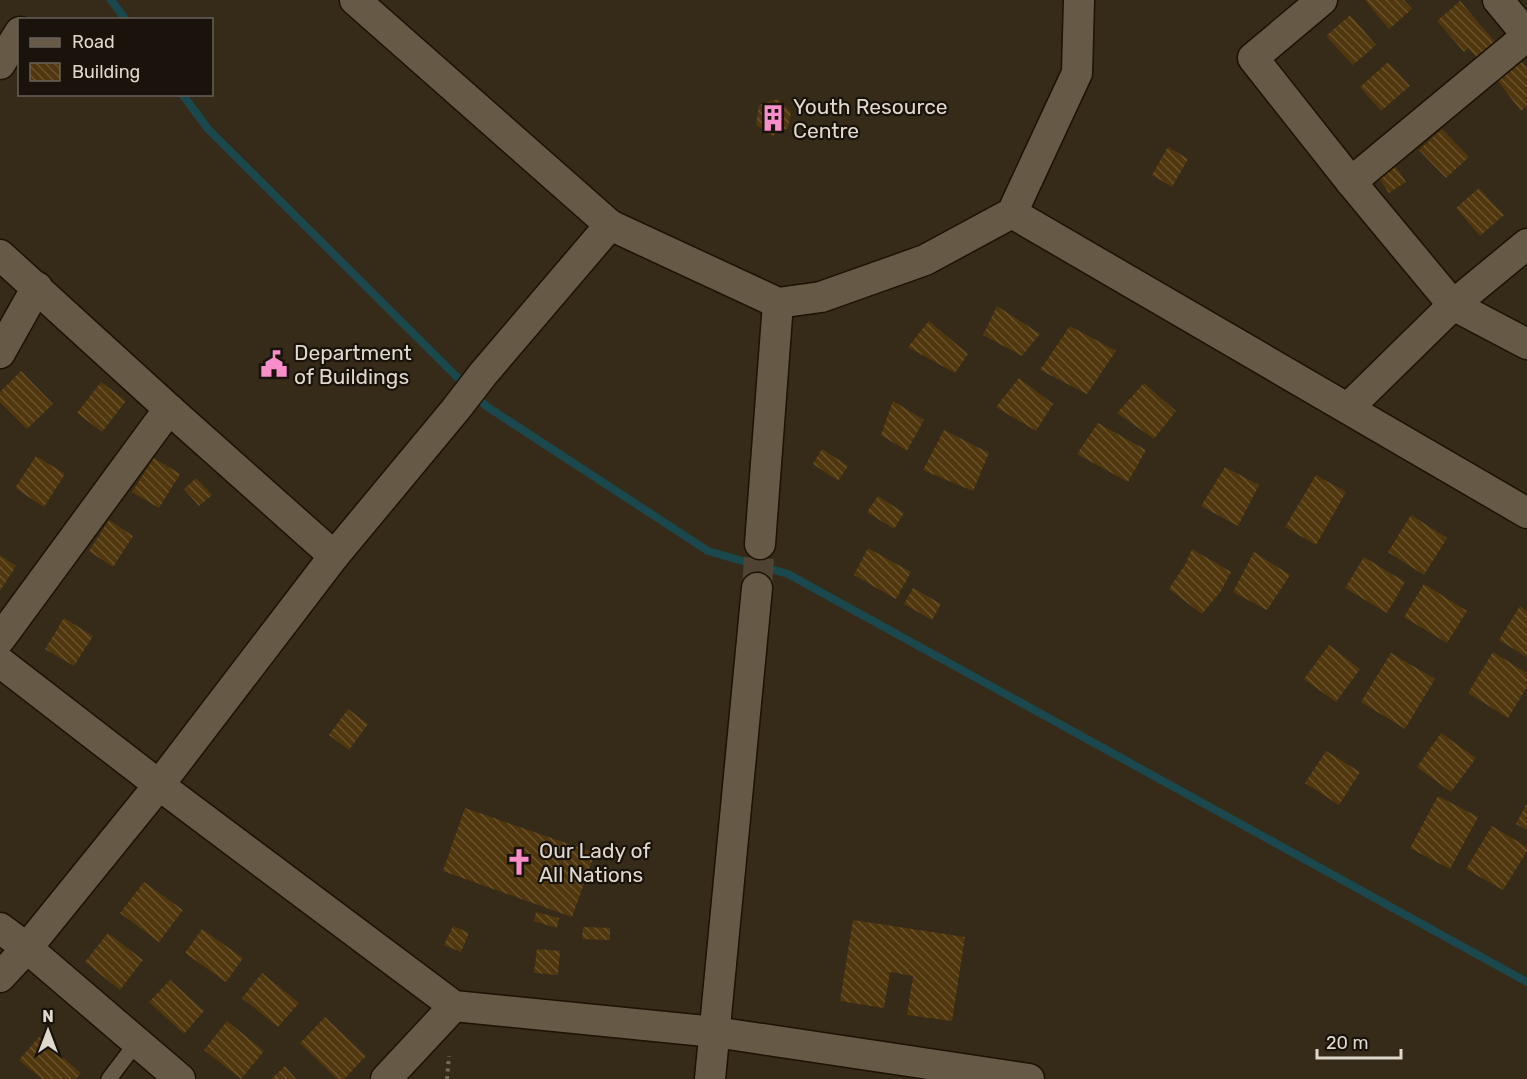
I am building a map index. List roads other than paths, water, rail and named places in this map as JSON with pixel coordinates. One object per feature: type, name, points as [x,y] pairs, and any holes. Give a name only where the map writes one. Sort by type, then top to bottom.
[{"type":"street","points":[[355,0],[610,225],[778,303],[821,297],[925,260],[1012,213],[1077,73],[1079,0]]},
{"type":"street","points":[[1322,0],[1290,10],[1253,58],[1351,183],[1454,305],[1527,344]]},
{"type":"street","points":[[1351,183],[1527,35],[1498,0]]},
{"type":"street","points":[[0,64],[18,35]]},
{"type":"street","points":[[1012,213],[1527,513]]},
{"type":"street","points":[[0,978],[159,785],[334,556],[483,374],[610,225]]},
{"type":"street","points":[[1348,408],[1454,305],[1527,244]]},
{"type":"street","points":[[0,255],[334,556]]},
{"type":"street","points":[[0,353],[37,287]]},
{"type":"street","points":[[760,544],[778,303]]},
{"type":"street","points":[[0,639],[169,409]]},
{"type":"street","points":[[710,1079],[757,588]]},
{"type":"street","points":[[0,662],[159,785],[454,1006],[715,1032],[1029,1079]]},
{"type":"street","points":[[0,928],[27,948],[180,1079]]},
{"type":"street","points":[[386,1079],[454,1006]]},
{"type":"lane","points":[[109,1079],[137,1042]]},
{"type":"waterway","points":[[111,0],[124,18]]},
{"type":"waterway","points":[[183,96],[208,129],[486,406],[708,551],[788,574],[1527,982]]},
{"type":"tunnel","points":[[757,588],[760,544]]},
{"type":"place","name":"Youth Resource Centre","points":[[773,118]]},
{"type":"place","name":"Department of Buildings","points":[[274,364]]},
{"type":"place","name":"Our Lady of All Nations","points":[[519,862]]}]
